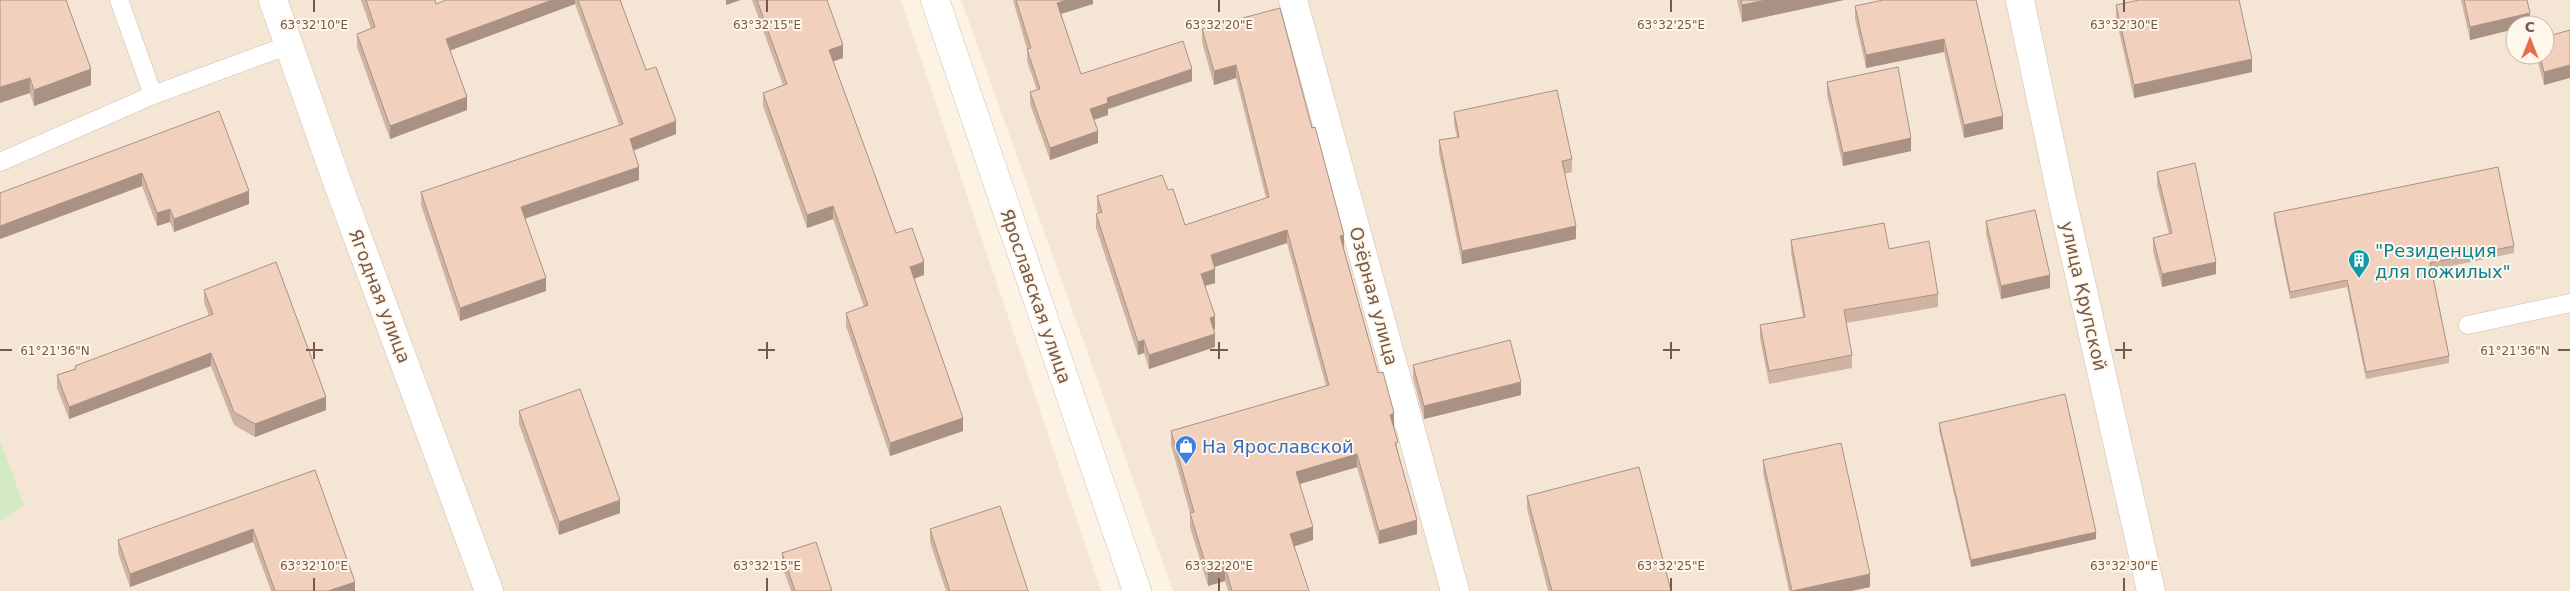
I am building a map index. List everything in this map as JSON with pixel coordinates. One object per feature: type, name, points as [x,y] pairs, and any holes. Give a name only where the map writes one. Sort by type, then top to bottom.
[{"type":"street","name":"Ягодная улица","points":[[273,0],[489,591]]},
{"type":"street","name":"Ярославская улица","points":[[935,0],[1137,591]]},
{"type":"street","name":"Озёрная улица","points":[[1293,0],[1455,591]]},
{"type":"street","name":"улица Крупской","points":[[2020,0],[2063,204],[2151,591]]},
{"type":"lane","points":[[119,0],[153,95]]},
{"type":"lane","points":[[0,162],[153,95],[289,45]]},
{"type":"lane","points":[[2468,325],[2570,303]]},
{"type":"shaded area","points":[[0,0],[901,0],[1101,591],[0,591],[0,522],[24,505],[0,440]]},
{"type":"shaded area","points":[[961,0],[2570,0],[2570,591],[1173,591]]},
{"type":"green space","points":[[0,440],[24,505],[0,522]]},
{"type":"building","points":[[0,0],[66,0],[91,69],[34,90],[30,78],[0,87]]},
{"type":"building","points":[[366,0],[435,0],[436,4],[446,0],[552,0],[446,39],[467,97],[390,126],[357,34],[375,27]]},
{"type":"building","points":[[578,0],[620,0],[646,70],[656,67],[676,121],[630,139],[639,167],[521,207],[546,278],[460,308],[421,192],[623,124]]},
{"type":"building","points":[[757,0],[827,0],[843,45],[829,50],[896,233],[912,228],[924,262],[910,267],[963,418],[890,443],[846,313],[868,305],[833,206],[807,215],[763,93],[787,84]]},
{"type":"building","points":[[1016,0],[1068,0],[1057,3],[1081,74],[1183,41],[1192,69],[1107,98],[1108,103],[1090,109],[1098,131],[1050,148],[1030,92],[1040,89],[1027,49],[1031,48]]},
{"type":"building","points":[[1741,0],[1766,0],[1742,5]]},
{"type":"building","points":[[1883,0],[1976,0],[2003,116],[1964,125],[1944,39],[1866,55],[1855,6]]},
{"type":"building","points":[[2139,0],[2239,0],[2252,59],[2134,85],[2116,5]]},
{"type":"building","points":[[2464,0],[2527,0],[2530,13],[2505,15],[2505,19],[2470,27]]},
{"type":"building","points":[[1280,8],[1312,128],[1315,127],[1317,134],[1344,235],[1340,236],[1378,373],[1383,372],[1394,413],[1390,415],[1398,442],[1395,443],[1417,520],[1379,531],[1357,454],[1296,472],[1313,527],[1290,534],[1309,591],[1232,591],[1225,567],[1208,572],[1190,513],[1194,512],[1171,431],[1329,385],[1287,230],[1211,255],[1215,269],[1201,274],[1215,316],[1210,318],[1215,334],[1149,355],[1144,340],[1138,342],[1096,214],[1102,212],[1097,196],[1162,175],[1168,190],[1173,189],[1185,225],[1269,197],[1236,65],[1214,71],[1202,29]]},
{"type":"building","points":[[2570,30],[2570,65],[2544,72],[2542,65],[2555,65],[2555,34]]},
{"type":"building","points":[[1898,67],[1911,138],[1843,153],[1827,82]]},
{"type":"building","points":[[1557,90],[1572,159],[1562,161],[1576,226],[1462,251],[1439,140],[1459,137],[1454,112]]},
{"type":"building","points":[[219,111],[249,191],[174,219],[170,209],[157,213],[142,173],[0,226],[0,193]]},
{"type":"building","points":[[2195,163],[2216,262],[2162,274],[2153,238],[2172,233],[2157,172]]},
{"type":"building","name":"\"Резиденция для пожилых\"","points":[[2498,167],[2514,246],[2430,263],[2449,356],[2366,372],[2347,280],[2290,292],[2274,213]]},
{"type":"building","points":[[2035,210],[2050,275],[2001,286],[1986,221]]},
{"type":"building","points":[[1884,223],[1889,249],[1929,241],[1938,294],[1844,310],[1852,355],[1769,371],[1760,325],[1805,317],[1791,240]]},
{"type":"building","points":[[276,262],[326,397],[255,424],[234,412],[211,353],[69,407],[57,375],[76,369],[75,366],[213,314],[204,290]]},
{"type":"building","points":[[1510,340],[1521,382],[1424,406],[1413,365]]},
{"type":"building","points":[[580,389],[620,500],[559,522],[519,411]]},
{"type":"building","points":[[2065,394],[2096,532],[1971,560],[1939,423]]},
{"type":"building","points":[[1841,443],[1870,574],[1792,591],[1763,460]]},
{"type":"building","points":[[1639,467],[1671,591],[1552,591],[1527,496]]},
{"type":"building","points":[[315,470],[355,582],[328,591],[275,591],[253,529],[130,574],[118,540]]},
{"type":"building","points":[[1000,506],[1028,591],[950,591],[930,529]]},
{"type":"building","points":[[816,542],[832,591],[795,591],[782,553]]},
{"type":"place","name":"\"Резиденция для пожилых\"","points":[[2359,279]]},
{"type":"place","name":"На Ярославской","points":[[1186,465]]}]
